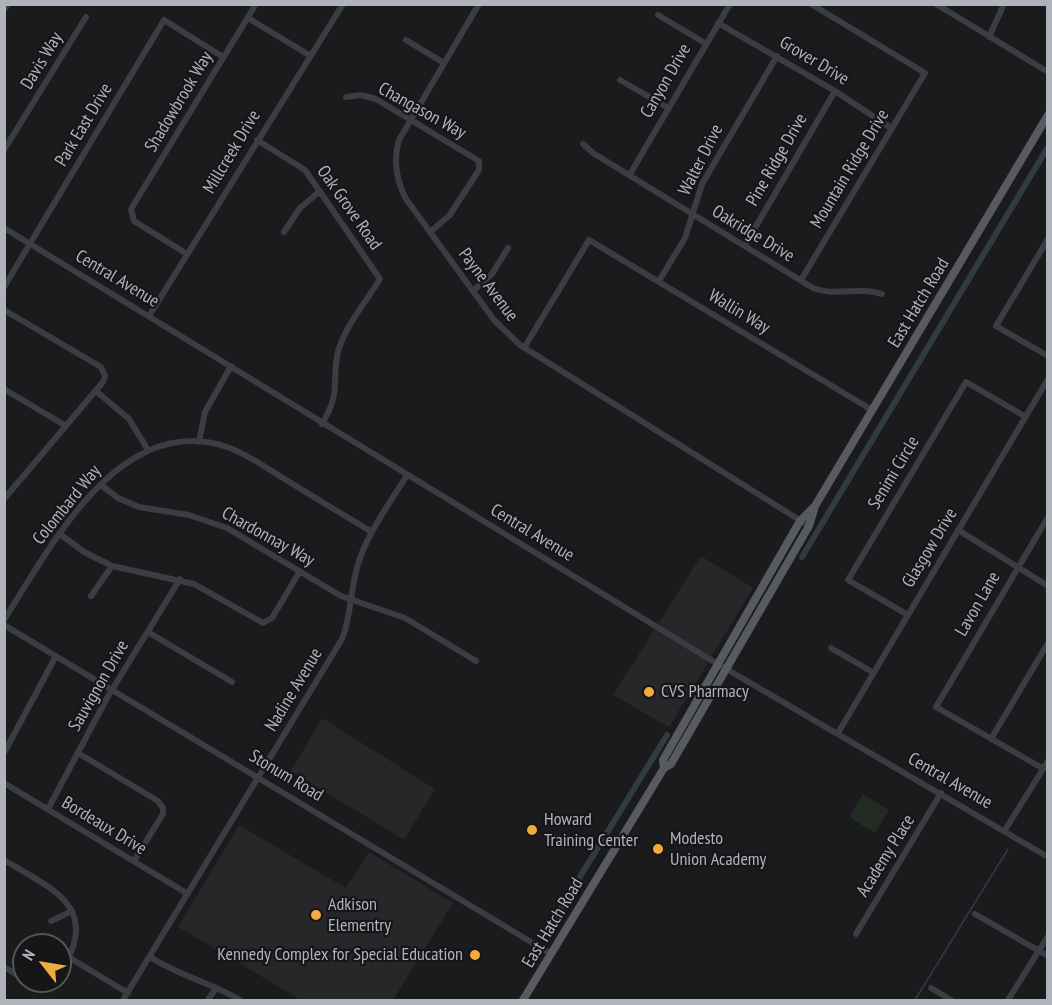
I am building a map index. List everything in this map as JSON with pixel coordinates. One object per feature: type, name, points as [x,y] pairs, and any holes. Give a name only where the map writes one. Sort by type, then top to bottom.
[{"type":"main road","name":"East Hatch Road","points":[[524,1000],[664,768],[663,760],[809,526],[815,506],[1047,116]]},
{"type":"main road","name":"East Hatch Road","points":[[722,666],[800,520],[815,506]]},
{"type":"street","points":[[4,10],[8,4]]},
{"type":"street","name":"Shadowbrook Way","points":[[187,254],[134,221],[130,216],[131,209],[256,4]]},
{"type":"street","name":"Millcreek Drive","points":[[149,316],[309,55],[343,4]]},
{"type":"street","name":"Payne Avenue","points":[[479,4],[410,120],[397,148],[397,175],[406,199],[498,326],[524,348],[809,526]]},
{"type":"street","name":"Canyon Drive","points":[[630,174],[667,107],[730,4]]},
{"type":"street","name":"Mountain Ridge Drive","points":[[801,280],[926,73],[810,4]]},
{"type":"street","points":[[936,4],[1047,72]]},
{"type":"street","points":[[989,37],[1004,4]]},
{"type":"street","points":[[658,15],[705,43]]},
{"type":"street","name":"Davis Way","points":[[4,150],[86,17]]},
{"type":"street","points":[[248,18],[309,55]]},
{"type":"street","name":"Park East Drive","points":[[4,287],[164,20],[223,57]]},
{"type":"street","name":"Grover Drive","points":[[718,23],[835,91],[891,128]]},
{"type":"street","points":[[406,40],[444,63]]},
{"type":"street","name":"Walter Drive","points":[[659,281],[685,237],[702,184],[777,56]]},
{"type":"street","points":[[620,80],[667,107]]},
{"type":"street","name":"Pine Ridge Drive","points":[[745,245],[835,91]]},
{"type":"street","name":"Changason Way","points":[[346,97],[362,95],[376,99],[480,163],[479,170],[449,216],[430,232]]},
{"type":"street","name":"Oak Grove Road","points":[[257,140],[299,165],[320,191],[380,279],[342,343],[337,362],[337,391],[322,424]]},
{"type":"street","name":"Oakridge Drive","points":[[583,144],[801,280],[830,293],[869,290],[882,294]]},
{"type":"street","points":[[284,232],[300,208],[320,191]]},
{"type":"street","name":"Central Avenue","points":[[4,228],[407,476],[722,666],[1005,830],[1047,857]]},
{"type":"street","points":[[1047,239],[996,326],[1047,356]]},
{"type":"street","name":"Wallin Way","points":[[524,348],[589,240],[872,411]]},
{"type":"street","points":[[473,291],[492,274],[508,248]]},
{"type":"street","points":[[4,310],[101,367],[105,374],[96,392],[4,499]]},
{"type":"street","points":[[199,442],[205,412],[231,366]]},
{"type":"street","name":"Glasgow Drive","points":[[838,733],[1047,379]]},
{"type":"street","name":"Senimi Circle","points":[[908,615],[848,580],[942,421],[966,382],[1026,417]]},
{"type":"street","points":[[4,389],[66,426]]},
{"type":"street","points":[[96,392],[129,419],[148,450]]},
{"type":"street","name":"Colombard Way","points":[[4,620],[60,534],[101,485],[127,461],[148,450],[174,443],[199,442],[225,447],[244,455],[372,532]]},
{"type":"street","name":"Nadine Avenue","points":[[123,1000],[342,639],[359,561],[372,532],[407,476]]},
{"type":"street","name":"Chardonnay Way","points":[[101,485],[118,498],[139,507],[189,515],[219,524],[351,600],[405,618],[476,661]]},
{"type":"street","name":"Lavon Lane","points":[[991,739],[936,707],[1047,518]]},
{"type":"street","points":[[958,530],[1047,586]]},
{"type":"street","points":[[60,534],[84,552],[112,566],[141,574],[180,579],[204,589],[263,623],[272,618],[300,571]]},
{"type":"street","points":[[91,596],[112,566]]},
{"type":"street","name":"Sauvignon Drive","points":[[48,809],[113,690],[180,579]]},
{"type":"street","name":"Stonum Road","points":[[4,625],[551,954]]},
{"type":"street","points":[[148,632],[232,682]]},
{"type":"street","points":[[1042,768],[991,739],[1047,643]]},
{"type":"street","points":[[831,648],[874,673]]},
{"type":"street","points":[[4,753],[56,656]]},
{"type":"street","points":[[78,753],[158,801],[163,808],[163,814],[134,861]]},
{"type":"street","points":[[1005,830],[1047,761]]},
{"type":"street","name":"Bordeaux Drive","points":[[4,783],[188,894]]},
{"type":"street","name":"Academy Place","points":[[856,934],[941,793]]},
{"type":"street","points":[[5,860],[54,890],[72,911],[77,932],[72,951]]},
{"type":"street","points":[[51,921],[72,911]]},
{"type":"street","points":[[975,914],[1047,956]]},
{"type":"street","points":[[1008,1000],[1047,936]]},
{"type":"street","points":[[150,957],[171,970],[240,1000]]},
{"type":"street","points":[[72,959],[128,993]]},
{"type":"street","points":[[208,1000],[216,988]]},
{"type":"street","points":[[931,988],[951,1000]]},
{"type":"shaded area","points":[[701,556],[753,588],[669,727],[613,695]]},
{"type":"shaded area","points":[[322,718],[435,789],[404,840],[291,771]]},
{"type":"shaded area","points":[[863,794],[889,810],[875,833],[849,817]]},
{"type":"shaded area","name":"Adkison Elementry","points":[[239,825],[346,888],[369,852],[453,903],[393,1000],[301,1000],[178,927]]},
{"type":"waterway","points":[[802,557],[1048,147]]},
{"type":"waterway","points":[[543,937],[667,735]]},
{"type":"waterway","points":[[915,1000],[1008,849]]},
{"type":"place","name":"CVS Pharmacy","points":[[649,692]]},
{"type":"place","name":"Howard Training Center","points":[[532,830]]},
{"type":"place","name":"Modesto Union Academy","points":[[658,849]]},
{"type":"place","name":"Adkison Elementry","points":[[316,915]]},
{"type":"place","name":"Kennedy Complex for Special Education","points":[[475,955]]}]
